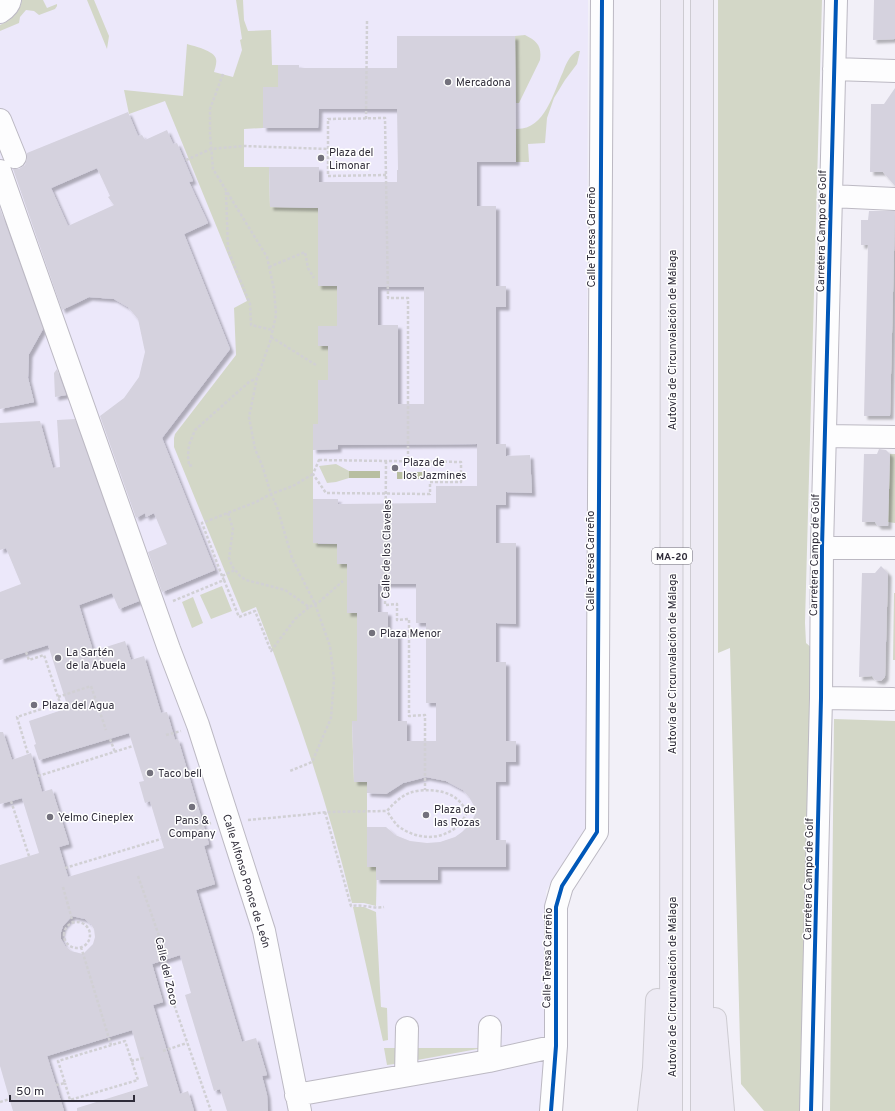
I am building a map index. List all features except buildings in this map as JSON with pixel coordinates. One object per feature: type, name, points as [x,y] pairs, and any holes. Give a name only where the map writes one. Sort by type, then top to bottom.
[{"type":"highway","name":"Autovía de Circunvalación de Málaga","points":[[672,0],[672,1111]]},
{"type":"highway","name":"MA-20","points":[[702,0],[702,1111]]},
{"type":"highway","points":[[649,1111],[654,1068],[658,992],[672,953]]},
{"type":"highway","points":[[702,972],[715,1016],[723,1111]]},
{"type":"street","points":[[0,12],[10,3],[10,0]]},
{"type":"street","name":"Calle Teresa Carreño","points":[[551,1111],[556,1046],[556,907],[562,886],[597,832],[602,0]]},
{"type":"street","name":"Carretera Campo de Golf","points":[[811,1111],[821,698],[822,548],[836,0]]},
{"type":"street","points":[[834,69],[895,71]]},
{"type":"street","name":"Calle Alfonso Ponce de León","points":[[0,120],[8,164],[166,642],[198,725],[220,823],[264,931],[298,1103]]},
{"type":"street","points":[[831,196],[895,198]]},
{"type":"street","points":[[825,436],[895,437]]},
{"type":"street","points":[[822,548],[895,548]]},
{"type":"street","points":[[821,698],[893,699]]},
{"type":"street","points":[[489,1061],[490,1027]]},
{"type":"street","points":[[406,1075],[407,1028]]},
{"type":"street","points":[[298,1103],[406,1075],[489,1061],[556,1046]]},
{"type":"path","points":[[366,119],[367,21]]},
{"type":"path","points":[[223,74],[210,109],[210,134],[213,169],[267,257],[274,289],[276,315],[273,330],[258,378],[249,418],[255,449],[277,508],[292,558],[315,604],[330,646],[334,678],[331,718],[312,762],[290,771]]},
{"type":"path","points":[[386,175],[328,176],[328,119],[385,118],[386,175],[388,298],[408,298],[408,461]]},
{"type":"path","points":[[186,160],[211,149],[244,146],[328,149]]},
{"type":"path","points":[[226,191],[228,250],[250,304],[251,325],[273,330]]},
{"type":"path","points":[[269,267],[305,252],[308,268],[314,278]]},
{"type":"path","points":[[271,337],[316,364]]},
{"type":"path","points":[[192,465],[189,466],[188,455],[189,445],[195,430],[249,382],[258,378]]},
{"type":"path","points":[[222,576],[202,523],[293,486],[313,474],[319,460],[461,462],[461,482],[430,482],[430,494],[326,493],[313,474]]},
{"type":"path","points":[[228,513],[233,529],[229,558],[232,566],[238,573],[246,580],[285,590],[309,606]]},
{"type":"path","points":[[224,580],[239,617],[255,611],[271,651],[295,619],[309,606],[315,604],[344,581]]},
{"type":"path","points":[[26,652],[29,660],[44,655],[60,703],[17,717],[28,754]]},
{"type":"path","points":[[58,697],[91,686],[106,730]]},
{"type":"path","points":[[110,739],[115,752]]},
{"type":"path","points":[[38,776],[133,746]]},
{"type":"path","points":[[194,828],[220,823],[325,812],[387,811],[396,801],[409,793],[425,790],[443,792],[459,801],[467,813],[459,825],[446,833],[431,837],[413,835],[397,825],[387,811]]},
{"type":"path","points":[[11,801],[29,856]]},
{"type":"path","points":[[325,812],[352,906],[363,905],[376,909],[384,907]]},
{"type":"path","points":[[65,868],[161,839]]},
{"type":"path","points":[[63,887],[73,922]]},
{"type":"path","points":[[73,922],[82,923],[89,929],[90,938],[85,945],[81,947],[73,947],[65,939],[64,935],[67,927],[73,922]]},
{"type":"path","points":[[81,947],[111,1045]]},
{"type":"path","points":[[125,1041],[138,1080],[70,1100],[58,1061],[111,1045],[125,1041]]},
{"type":"path","points":[[163,1051],[187,1043]]},
{"type":"path","points":[[132,1061],[144,1058]]},
{"type":"path","points":[[56,1085],[65,1083]]},
{"type":"path","points":[[0,1102],[38,1090]]},
{"type":"shaded area","points":[[0,0],[588,0],[586,827],[546,891],[543,1088],[540,1111],[0,1111]]},
{"type":"shaded area","points":[[22,0],[43,0],[47,8],[57,4],[57,6],[55,9],[39,15],[34,11],[26,10],[20,17],[19,23],[0,31],[0,25],[14,16],[21,5]]},
{"type":"shaded area","points":[[87,0],[94,0],[109,36],[107,49]]},
{"type":"shaded area","points":[[236,0],[243,0],[244,20],[248,31],[271,30],[272,65],[278,65],[278,87],[263,87],[263,128],[244,129],[244,167],[269,167],[270,207],[318,208],[318,286],[337,286],[337,326],[318,326],[328,346],[328,380],[318,424],[313,424],[313,524],[318,524],[318,544],[337,544],[347,564],[347,613],[357,613],[357,721],[352,721],[354,781],[367,782],[367,867],[377,867],[376,906],[364,903],[352,903],[343,865],[297,717],[256,607],[242,613],[174,447],[175,434],[236,355],[234,308],[247,301],[165,101],[129,114],[124,90],[183,96],[187,44],[204,49],[215,56],[216,62],[214,72],[233,77],[242,50],[240,40],[242,39]]},
{"type":"shaded area","points":[[718,0],[822,0],[805,623],[806,643],[813,649],[800,1111],[764,1111],[741,1084],[730,648],[718,653]]},
{"type":"shaded area","points":[[525,35],[533,39],[538,44],[540,60],[519,103],[516,103],[515,36]]},
{"type":"shaded area","points":[[577,51],[580,51],[577,64],[554,98],[547,118],[545,143],[528,144],[529,162],[516,162],[516,129],[526,128],[541,117],[547,109],[568,60]]},
{"type":"shaded area","points":[[890,454],[895,454],[895,523],[888,522]]},
{"type":"shaded area","points":[[336,464],[349,471],[349,478],[327,483],[319,466]]},
{"type":"shaded area","points":[[349,471],[380,471],[380,478],[349,478]]},
{"type":"shaded area","points":[[397,472],[427,472],[427,479],[397,479]]},
{"type":"shaded area","points":[[222,586],[232,611],[211,619],[200,595]]},
{"type":"shaded area","points":[[894,593],[895,660],[893,660]]},
{"type":"shaded area","points":[[193,597],[203,623],[192,628],[182,602]]},
{"type":"shaded area","points":[[834,719],[895,721],[895,1111],[830,1111]]},
{"type":"shaded area","points":[[353,907],[364,907],[376,912],[381,1007],[387,1008],[388,1040],[383,1041]]},
{"type":"shaded area","points":[[384,1048],[400,1048],[402,1063],[387,1065]]},
{"type":"shaded area","points":[[412,1048],[483,1048],[412,1061]]},
{"type":"cycle path","points":[[551,1111],[556,1046],[556,907],[562,886],[597,832],[602,0]]},
{"type":"cycle path","points":[[811,1111],[821,698],[822,548],[836,0]]},
{"type":"place","name":"Mercadona","points":[[448,82]]},
{"type":"place","name":"Plaza del Limonar","points":[[321,158]]},
{"type":"place","name":"Plaza de los Jazmines","points":[[395,468]]},
{"type":"place","name":"Plaza Menor","points":[[372,633]]},
{"type":"place","name":"La Sartén de la Abuela","points":[[58,658]]},
{"type":"place","name":"Plaza del Agua","points":[[34,705]]},
{"type":"place","name":"Taco bell","points":[[150,773]]},
{"type":"place","name":"Pans & Company","points":[[192,807]]},
{"type":"place","name":"Plaza de las Rozas","points":[[426,815]]},
{"type":"place","name":"Yelmo Cineplex","points":[[50,817]]}]
